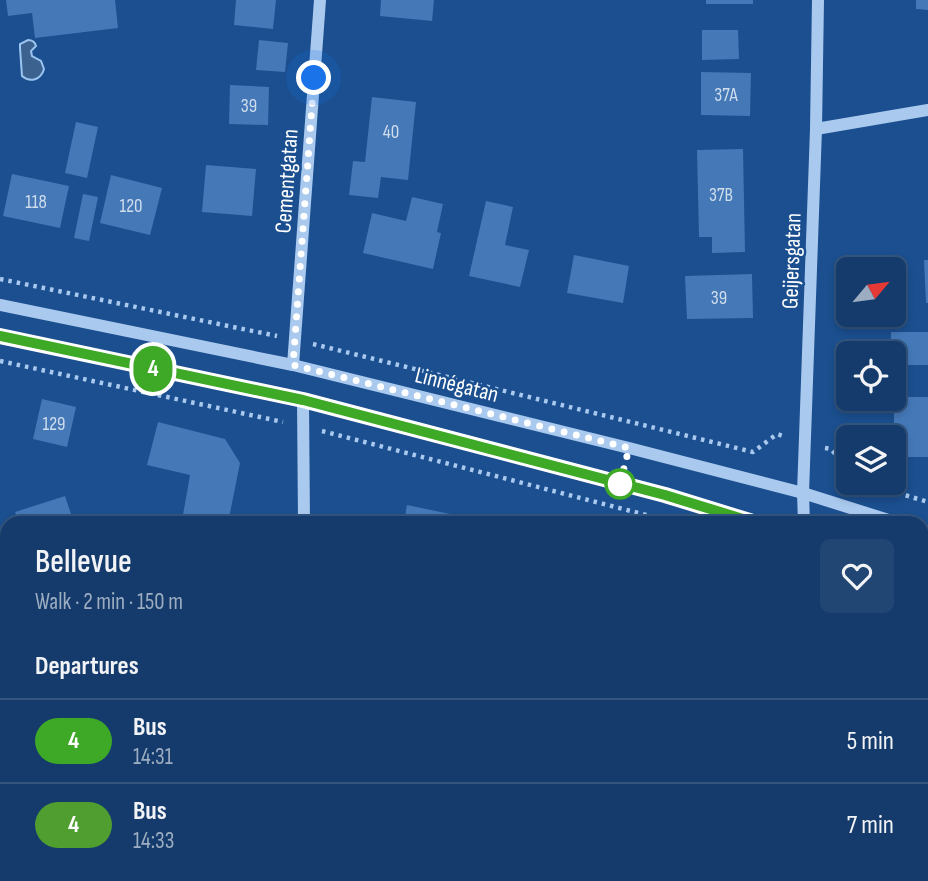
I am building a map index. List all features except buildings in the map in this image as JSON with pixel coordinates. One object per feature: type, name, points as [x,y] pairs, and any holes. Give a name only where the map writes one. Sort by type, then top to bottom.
[{"type":"street","name":"Cementgatan","points":[[293,365],[320,0]]},
{"type":"street","name":"Geijersgatan","points":[[804,516],[818,0]]},
{"type":"street","points":[[816,129],[928,110]]},
{"type":"street","name":"Linnégatan","points":[[0,305],[293,365],[803,493],[876,516]]},
{"type":"street","points":[[0,337],[303,400],[665,495],[733,516]]},
{"type":"street","points":[[303,400],[304,516]]},
{"type":"path","points":[[0,279],[295,339],[753,452],[776,434],[831,449],[836,455]]},
{"type":"path","points":[[0,361],[303,426],[650,516]]},
{"type":"path","points":[[905,495],[928,502]]},
{"type":"water","points":[[28,40],[35,43],[32,56],[41,61],[44,69],[38,78],[32,80],[22,76],[20,44]]},
{"type":"bus line","name":"4","points":[[0,336],[303,400],[665,495],[733,516]]},
{"type":"route","points":[[314,78],[293,365],[629,448],[620,484]]}]
